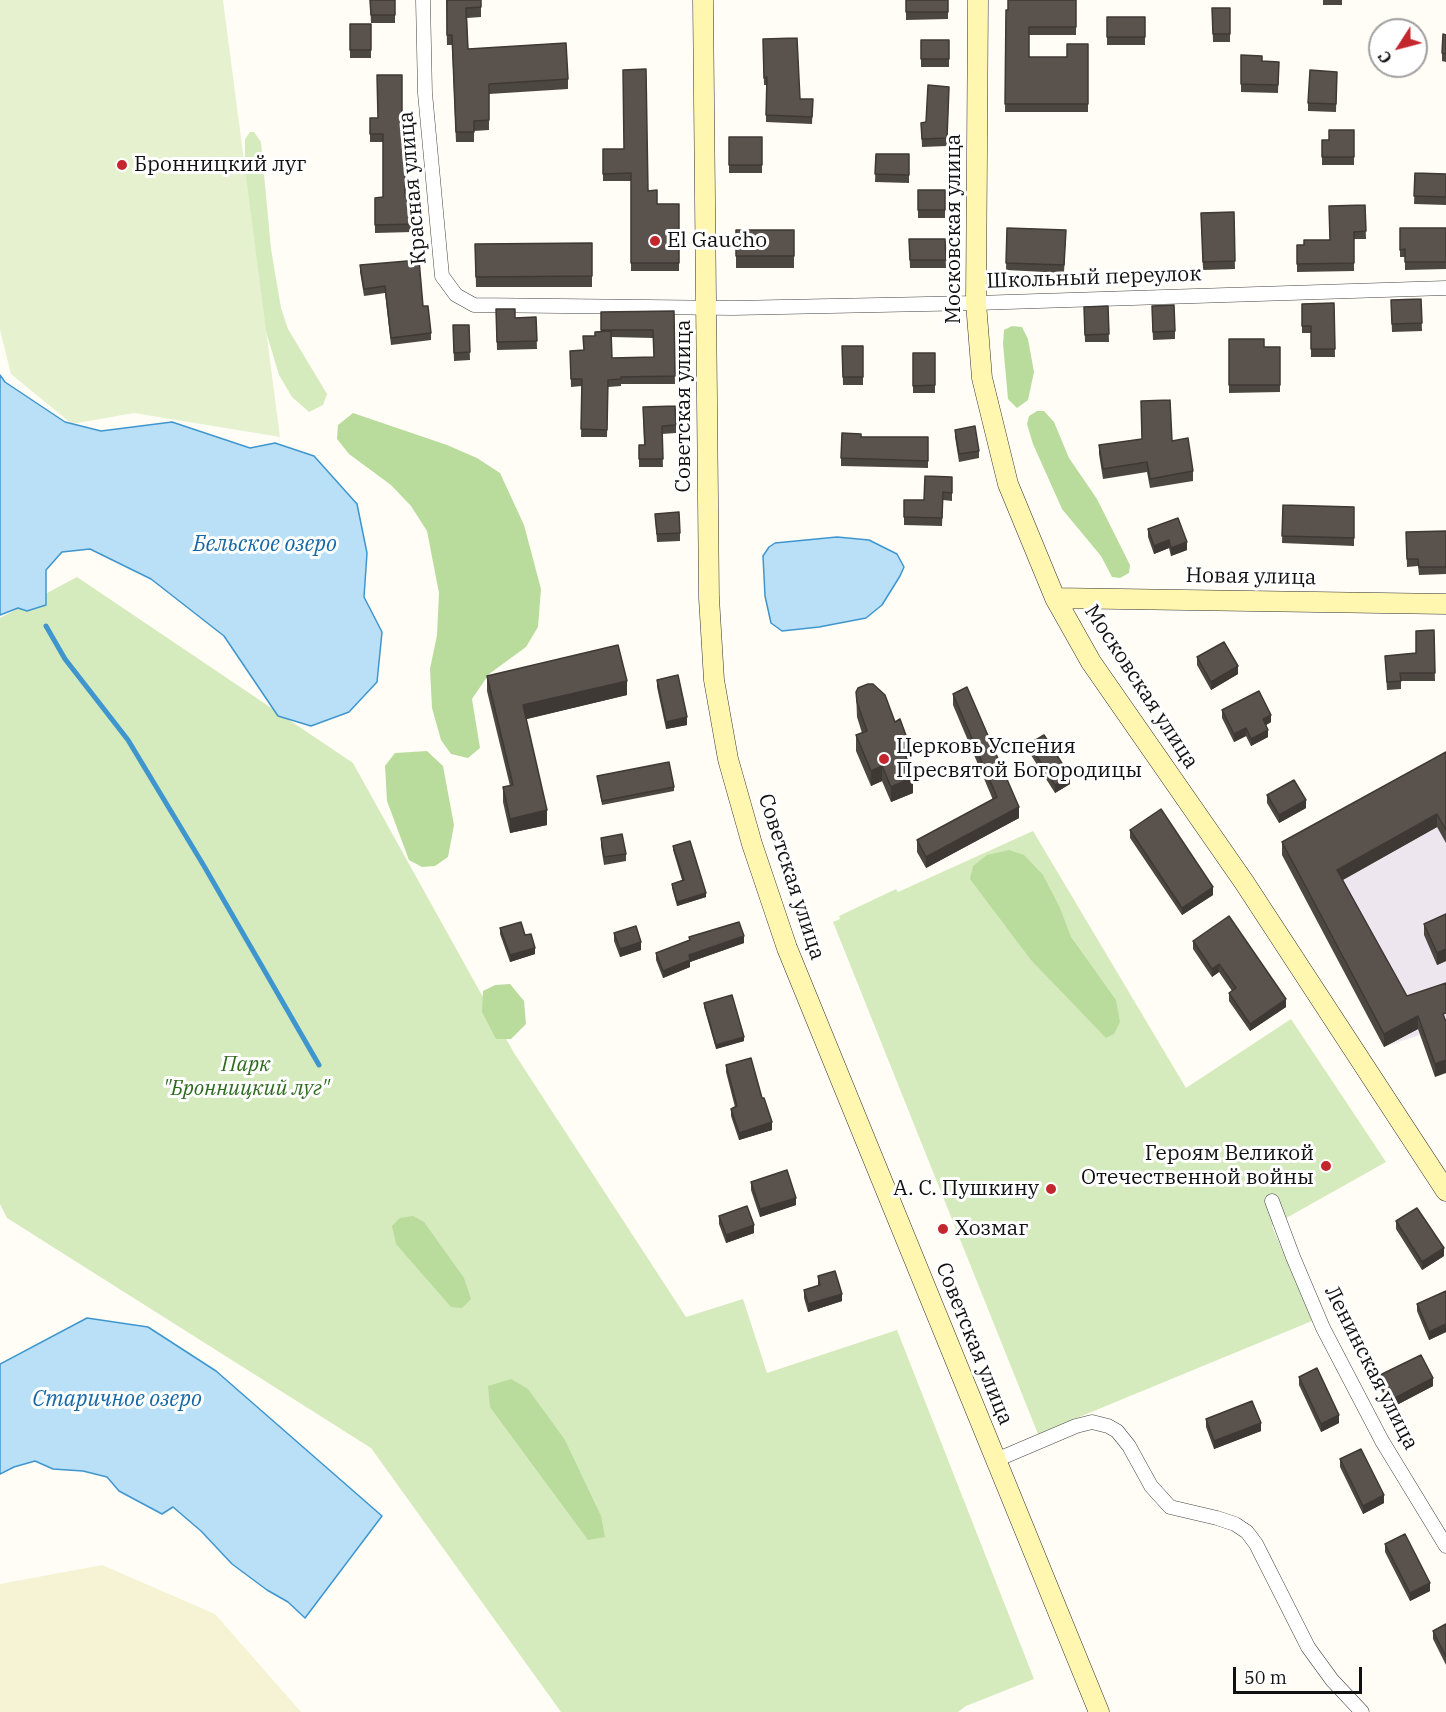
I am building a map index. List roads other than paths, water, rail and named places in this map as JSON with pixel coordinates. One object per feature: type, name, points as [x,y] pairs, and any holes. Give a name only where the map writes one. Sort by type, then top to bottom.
[{"type":"main road","name":"Советская улица","points":[[703,0],[709,598],[714,680],[728,759],[752,844],[788,948],[1099,1712]]},
{"type":"main road","name":"Московская улица","points":[[978,0],[976,303],[982,378],[1008,484],[1054,598],[1091,662],[1244,882],[1446,1191]]},
{"type":"main road","name":"Новая улица","points":[[1054,598],[1446,604]]},
{"type":"street","name":"Красная улица","points":[[423,0],[425,93],[442,276],[456,295],[474,305],[707,308]]},
{"type":"street","name":"Школьный переулок","points":[[707,308],[976,303],[1446,288]]},
{"type":"street","name":"Ленинская улица","points":[[1272,1201],[1323,1328],[1383,1441],[1446,1546]]},
{"type":"street","points":[[996,1460],[1076,1426],[1092,1422],[1117,1431],[1129,1446],[1152,1486],[1170,1507],[1217,1518],[1247,1532],[1256,1544],[1308,1647],[1332,1680],[1362,1712]]},
{"type":"water","name":"Бельское озеро","points":[[0,375],[5,382],[65,422],[101,431],[172,422],[250,448],[275,443],[314,456],[357,504],[367,553],[364,597],[382,632],[377,682],[349,712],[311,726],[278,716],[224,636],[151,579],[90,549],[62,552],[46,570],[46,605],[27,611],[18,608],[0,615]]},
{"type":"water","points":[[837,537],[869,540],[897,554],[904,567],[900,576],[882,605],[866,618],[782,631],[771,623],[765,596],[763,556],[775,543]]},
{"type":"water","name":"Старичное озеро","points":[[87,1318],[148,1327],[216,1371],[382,1516],[305,1618],[288,1602],[267,1590],[232,1564],[201,1531],[173,1507],[162,1514],[119,1491],[107,1477],[83,1471],[53,1469],[35,1461],[0,1474],[0,1364]]},
{"type":"waterway","points":[[46,626],[65,659],[128,740],[319,1065]]},
{"type":"place","name":"Бронницкий луг","points":[[122,165]]},
{"type":"place","name":"El Gaucho","points":[[655,241]]},
{"type":"place","name":"Церковь Успения Пресвятой Богородицы","points":[[884,759]]},
{"type":"place","name":"Героям Великой Отечественной войны","points":[[1326,1166]]},
{"type":"place","name":"А. С. Пушкину","points":[[1051,1189]]},
{"type":"place","name":"Хозмаг","points":[[943,1229]]},
{"type":"park label","name":"Парк \"Бронницкий луг\"","points":[[246,1077]]}]
